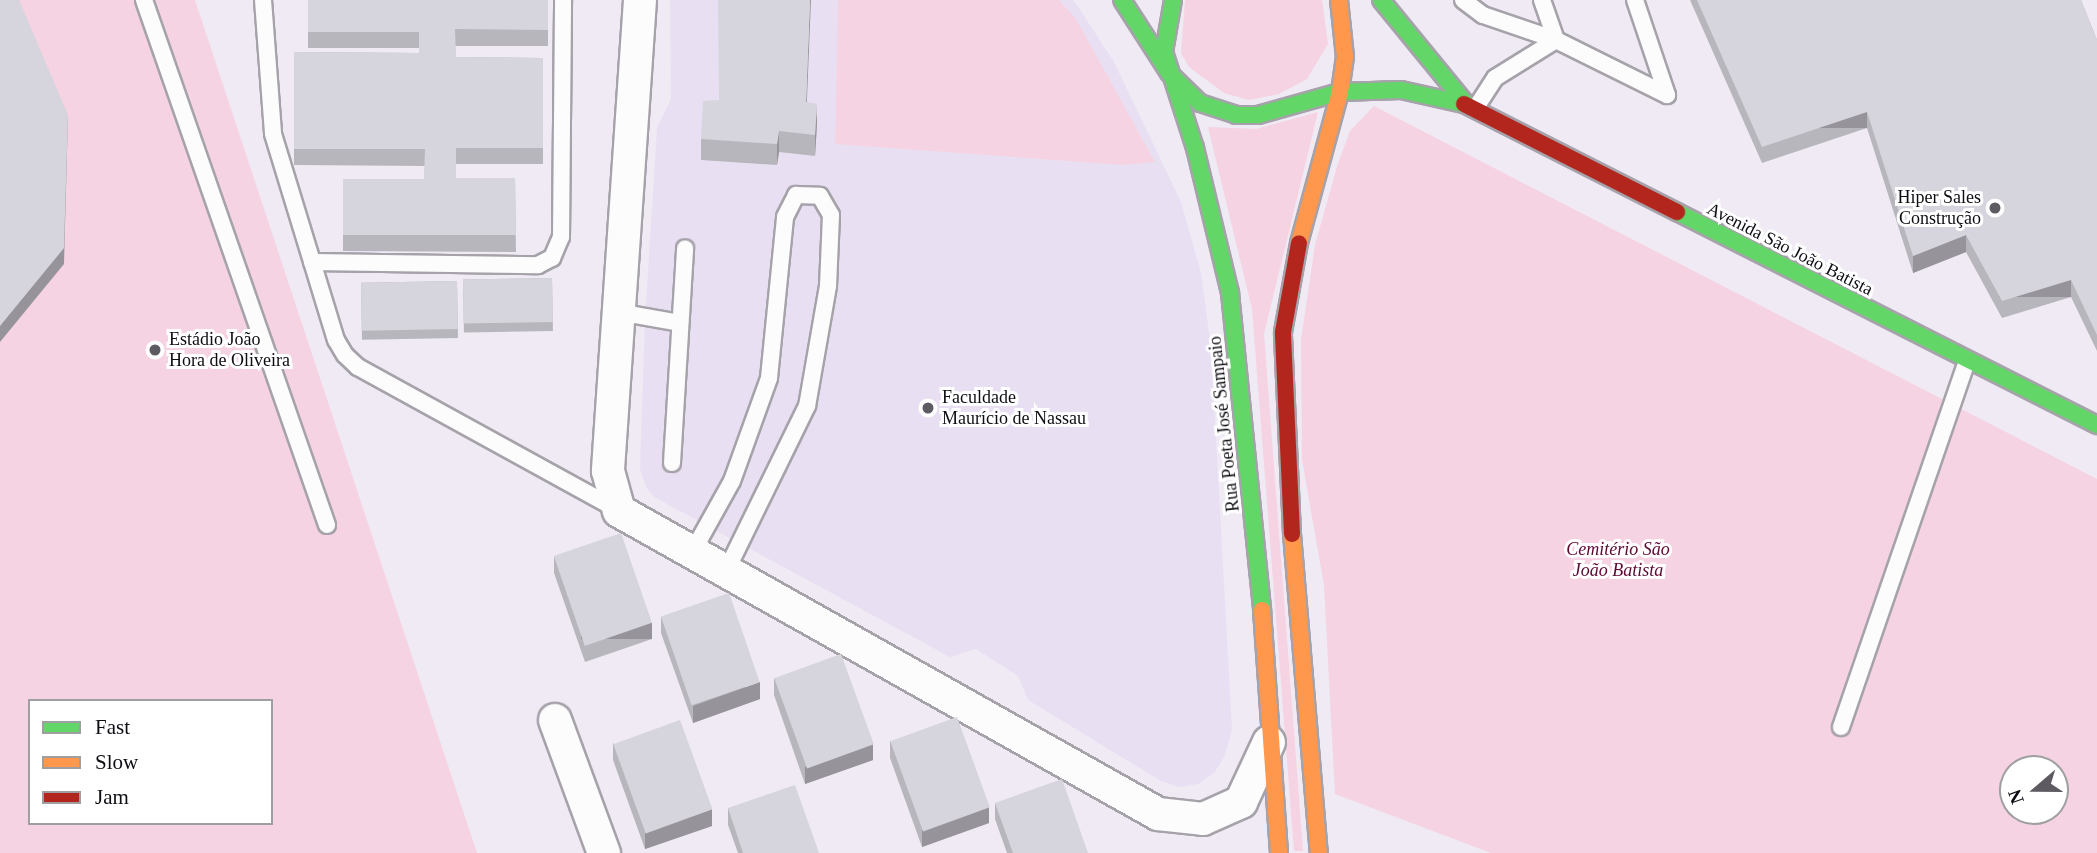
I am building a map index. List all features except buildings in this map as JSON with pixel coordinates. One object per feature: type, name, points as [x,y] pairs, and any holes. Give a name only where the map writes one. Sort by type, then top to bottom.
[{"type":"main road","points":[[1122,0],[1168,73],[1199,103],[1236,115],[1280,111],[1340,92],[1401,90],[1471,107]]},
{"type":"main road","name":"Rua Poeta José Sampaio","points":[[1173,0],[1164,52],[1168,73],[1195,148],[1230,293],[1262,608],[1279,853]]},
{"type":"main road","points":[[1319,853],[1289,500],[1283,332],[1295,258],[1340,92],[1345,57],[1339,0]]},
{"type":"main road","points":[[1381,0],[1471,107]]},
{"type":"main road","name":"Avenida São João Batista","points":[[1471,107],[1967,362],[2097,425]]},
{"type":"street","points":[[640,0],[608,471],[620,512],[727,569],[1158,814],[1202,818],[1241,802],[1270,741]]},
{"type":"street","points":[[555,720],[604,853]]},
{"type":"lane","points":[[144,0],[327,525]]},
{"type":"lane","points":[[263,0],[273,135],[335,340],[358,367],[620,512]]},
{"type":"lane","points":[[312,262],[538,265],[552,258],[561,237],[564,0]]},
{"type":"lane","points":[[1463,0],[1556,40],[1667,95],[1635,0]]},
{"type":"lane","points":[[1542,0],[1556,40]]},
{"type":"lane","points":[[1471,107],[1495,78],[1556,40]]},
{"type":"lane","points":[[693,551],[732,481],[769,378],[785,217],[796,195],[820,196],[831,215],[828,286],[807,406],[727,569]]},
{"type":"lane","points":[[672,463],[685,248]]},
{"type":"lane","points":[[618,312],[680,323]]},
{"type":"lane","points":[[1841,727],[1967,362]]},
{"type":"shaded area","name":"Faculdade Maurício de Nassau","points":[[670,0],[1073,0],[1079,8],[1114,62],[1181,202],[1201,273],[1211,347],[1232,729],[1225,755],[1215,772],[1198,784],[1179,787],[1161,781],[1028,700],[1018,676],[976,649],[950,657],[654,497],[646,487],[640,469],[645,319],[657,128],[671,99]]},
{"type":"green space","name":"Estádio João Hora de Oliveira","points":[[0,0],[195,0],[477,853],[0,853]]},
{"type":"green space","points":[[838,0],[1059,0],[1076,19],[1155,162],[1123,165],[835,144]]},
{"type":"green space","points":[[1185,0],[1322,0],[1328,44],[1307,79],[1279,94],[1249,100],[1224,93],[1189,67],[1181,53]]},
{"type":"green space","name":"Cemitério São João Batista","points":[[1374,106],[2097,479],[2097,853],[1491,853],[1335,794],[1324,585],[1302,460],[1301,340],[1315,245],[1350,131]]},
{"type":"green space","points":[[1318,112],[1264,334],[1303,851],[1294,851],[1252,309],[1208,127],[1256,129]]},
{"type":"traffic: fast","points":[[1122,0],[1169,73],[1200,103],[1236,115],[1258,115],[1340,92],[1401,90],[1464,104]]},
{"type":"traffic: fast","points":[[1173,0],[1164,52],[1195,148],[1230,293],[1262,610]]},
{"type":"traffic: fast","points":[[1381,0],[1467,105]]},
{"type":"traffic: fast","points":[[1677,212],[2097,425]]},
{"type":"traffic: slow","points":[[1299,243],[1340,92],[1345,57],[1339,0]]},
{"type":"traffic: slow","points":[[1292,534],[1319,853]]},
{"type":"traffic: slow","points":[[1262,610],[1279,853]]},
{"type":"traffic: jam","points":[[1464,104],[1677,212]]},
{"type":"traffic: jam","points":[[1292,534],[1283,332],[1299,243]]},
{"type":"place","name":"Hiper Sales Construção","points":[[1995,208]]},
{"type":"place","name":"Estádio João Hora de Oliveira","points":[[155,350]]},
{"type":"place","name":"Faculdade Maurício de Nassau","points":[[928,408]]}]
